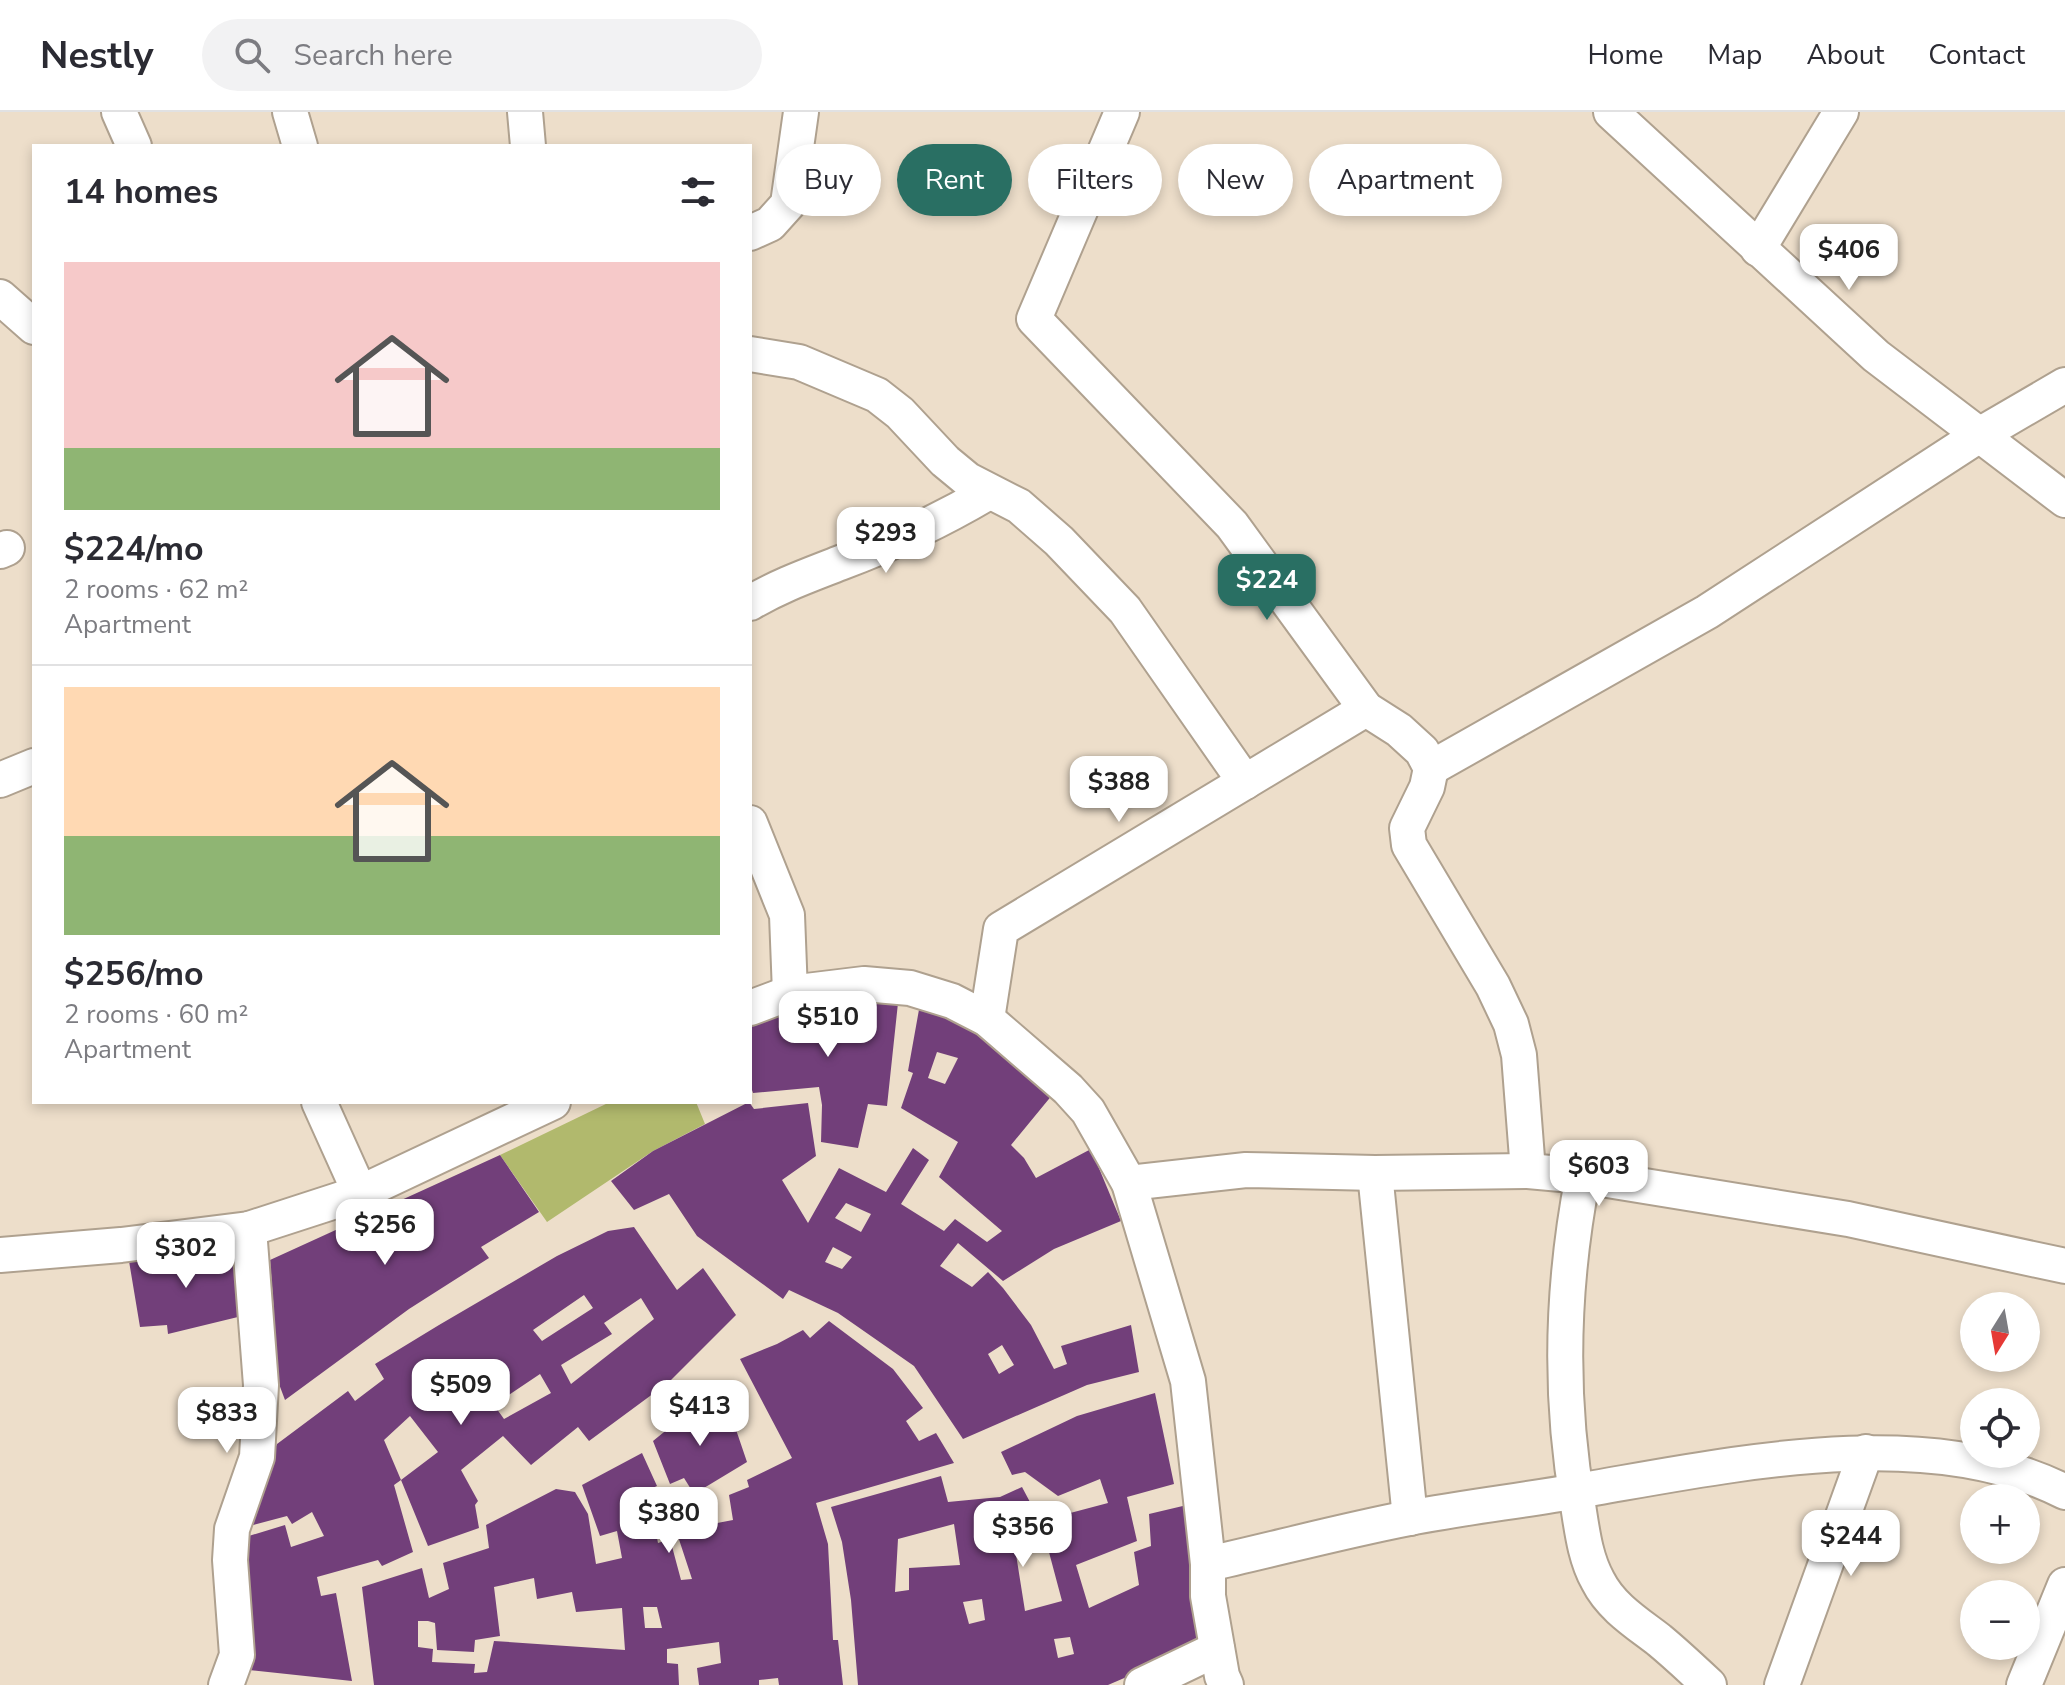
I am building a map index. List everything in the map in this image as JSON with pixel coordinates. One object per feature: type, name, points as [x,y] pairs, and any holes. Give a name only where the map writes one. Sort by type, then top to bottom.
[{"type":"street","points":[[119,112],[133,144]]},
{"type":"street","points":[[290,112],[299,144]]},
{"type":"street","points":[[525,112],[528,144]]},
{"type":"street","points":[[752,232],[770,224],[788,204],[801,112]]},
{"type":"street","points":[[1122,112],[1034,319],[1232,525],[1366,709],[1422,751],[1431,768],[1427,787],[1407,828],[1409,845],[1493,986],[1511,1024],[1519,1055],[1528,1171]]},
{"type":"street","points":[[1611,112],[1876,356],[2065,500]]},
{"type":"street","points":[[1758,249],[1841,112]]},
{"type":"street","points":[[0,297],[32,325]]},
{"type":"street","points":[[752,354],[799,362],[877,395],[900,413],[945,461],[968,480],[1019,506],[1059,541],[1125,610],[1245,782]]},
{"type":"street","points":[[1431,768],[1707,612],[1981,434],[2065,385]]},
{"type":"street","points":[[752,602],[783,584],[842,563],[958,511],[989,492]]},
{"type":"street","points":[[987,1019],[1001,929],[1366,709]]},
{"type":"street","points":[[0,780],[32,767]]},
{"type":"street","points":[[752,828],[787,915],[790,993]]},
{"type":"street","points":[[752,1007],[790,993],[864,984],[910,988],[952,1001],[987,1019],[1068,1089],[1088,1111],[1129,1183],[1188,1381],[1208,1564],[1208,1596],[1226,1685]]},
{"type":"street","points":[[320,1104],[360,1193]]},
{"type":"street","points":[[0,1255],[121,1245],[249,1229],[360,1193],[549,1104]]},
{"type":"street","points":[[1129,1183],[1246,1170],[1375,1173],[1528,1171],[1583,1176],[1848,1219],[2065,1266]]},
{"type":"street","points":[[1375,1173],[1410,1518]]},
{"type":"street","points":[[1583,1176],[1573,1226],[1567,1283],[1566,1421],[1585,1547],[1598,1583],[1626,1616],[1659,1640],[1709,1685]]},
{"type":"street","points":[[226,1685],[237,1655],[230,1560],[232,1529],[257,1457],[261,1385],[249,1229]]},
{"type":"street","points":[[1208,1564],[1410,1518],[1676,1474],[1866,1452],[1937,1457],[2002,1469],[2045,1482],[2065,1492]]},
{"type":"street","points":[[1782,1685],[1866,1452]]},
{"type":"street","points":[[2024,1685],[2065,1585]]},
{"type":"street","points":[[1142,1685],[1217,1649]]},
{"type":"green space","points":[[606,1104],[697,1104],[705,1124],[653,1151],[547,1222],[500,1155]]},
{"type":"building","points":[[850,999],[898,1003],[887,1106],[868,1104],[858,1148],[821,1142],[819,1087],[753,1093],[752,1020],[790,1004]]},
{"type":"building","points":[[920,1004],[975,1028],[1053,1094],[1011,1145],[1024,1158],[1036,1178],[1091,1149],[1121,1221],[1054,1249],[1003,1281],[958,1243],[940,1266],[972,1287],[988,1272],[1031,1325],[1054,1369],[1067,1364],[1061,1346],[1131,1325],[1139,1372],[1087,1385],[963,1439],[914,1366],[838,1313],[789,1290],[783,1299],[697,1236],[669,1194],[634,1210],[611,1181],[653,1151],[745,1104],[750,1104],[754,1109],[808,1103],[816,1156],[782,1180],[808,1223],[839,1168],[886,1192],[913,1148],[929,1160],[901,1204],[944,1231],[955,1219],[987,1242],[1002,1231],[939,1177],[958,1142],[901,1108],[913,1073],[908,1071]],"holes":[[[937,1052],[958,1058],[945,1084],[928,1078]],[[846,1203],[871,1214],[861,1232],[835,1218]],[[833,1247],[852,1257],[842,1269],[825,1262]],[[1002,1345],[1014,1365],[999,1374],[988,1354]]]},
{"type":"building","points":[[500,1155],[539,1212],[481,1247],[489,1258],[409,1309],[285,1400],[273,1368],[274,1312],[270,1260]]},
{"type":"building","points":[[634,1227],[677,1290],[703,1268],[736,1315],[669,1382],[589,1441],[578,1427],[531,1465],[503,1436],[461,1470],[478,1501],[475,1505],[479,1528],[428,1546],[401,1480],[394,1485],[413,1552],[382,1566],[378,1560],[317,1577],[321,1596],[336,1593],[352,1681],[249,1670],[239,1539],[285,1525],[291,1547],[324,1536],[312,1512],[292,1524],[287,1516],[246,1527],[247,1510],[277,1444],[348,1391],[355,1401],[384,1379],[375,1364],[557,1256],[608,1231]],"holes":[[[584,1295],[593,1308],[542,1341],[533,1330]],[[641,1298],[654,1319],[571,1384],[561,1365],[612,1334],[604,1323]],[[540,1374],[551,1393],[504,1419],[494,1405]],[[410,1416],[438,1452],[401,1480],[384,1440]]]},
{"type":"building","points":[[230,1248],[242,1316],[168,1334],[167,1325],[140,1327],[129,1261]]},
{"type":"building","points":[[829,1321],[893,1369],[923,1408],[906,1421],[919,1441],[936,1433],[954,1463],[816,1503],[828,1544],[833,1640],[838,1640],[843,1685],[779,1685],[778,1678],[759,1680],[759,1685],[699,1685],[697,1668],[721,1663],[719,1642],[667,1649],[667,1663],[678,1664],[679,1685],[374,1685],[362,1587],[422,1568],[429,1598],[449,1589],[443,1563],[489,1548],[486,1525],[556,1489],[575,1492],[588,1514],[596,1564],[622,1558],[617,1531],[600,1536],[582,1485],[642,1453],[657,1486],[648,1490],[658,1543],[670,1539],[681,1580],[692,1579],[670,1512],[702,1499],[712,1524],[733,1520],[729,1495],[749,1487],[747,1480],[792,1458],[740,1359],[803,1330],[810,1338]],"holes":[[[534,1578],[537,1599],[572,1592],[576,1612],[622,1608],[625,1650],[494,1641],[487,1672],[474,1673],[475,1664],[432,1662],[433,1649],[418,1647],[418,1621],[428,1621],[435,1623],[437,1650],[474,1652],[475,1640],[500,1636],[494,1587]],[[643,1607],[657,1607],[662,1628],[645,1628]]]},
{"type":"building","points":[[1155,1393],[1174,1484],[1127,1497],[1137,1541],[1076,1565],[1089,1608],[1139,1585],[1134,1552],[1151,1546],[1149,1514],[1187,1505],[1201,1645],[1108,1685],[858,1685],[851,1600],[842,1542],[831,1507],[941,1476],[948,1502],[1000,1497],[1022,1487],[1040,1521],[1108,1503],[1100,1479],[1058,1496],[1025,1472],[1012,1475],[1001,1452],[1077,1416]],"holes":[[[954,1524],[960,1565],[909,1568],[909,1590],[895,1592],[898,1539]],[[1046,1541],[1062,1601],[1025,1611],[1015,1548]],[[982,1599],[985,1620],[969,1624],[963,1602]],[[1070,1637],[1074,1654],[1058,1658],[1054,1639]]]},
{"type":"building","points":[[707,1397],[718,1416],[730,1412],[747,1462],[694,1494],[684,1478],[670,1484],[653,1441]]}]
